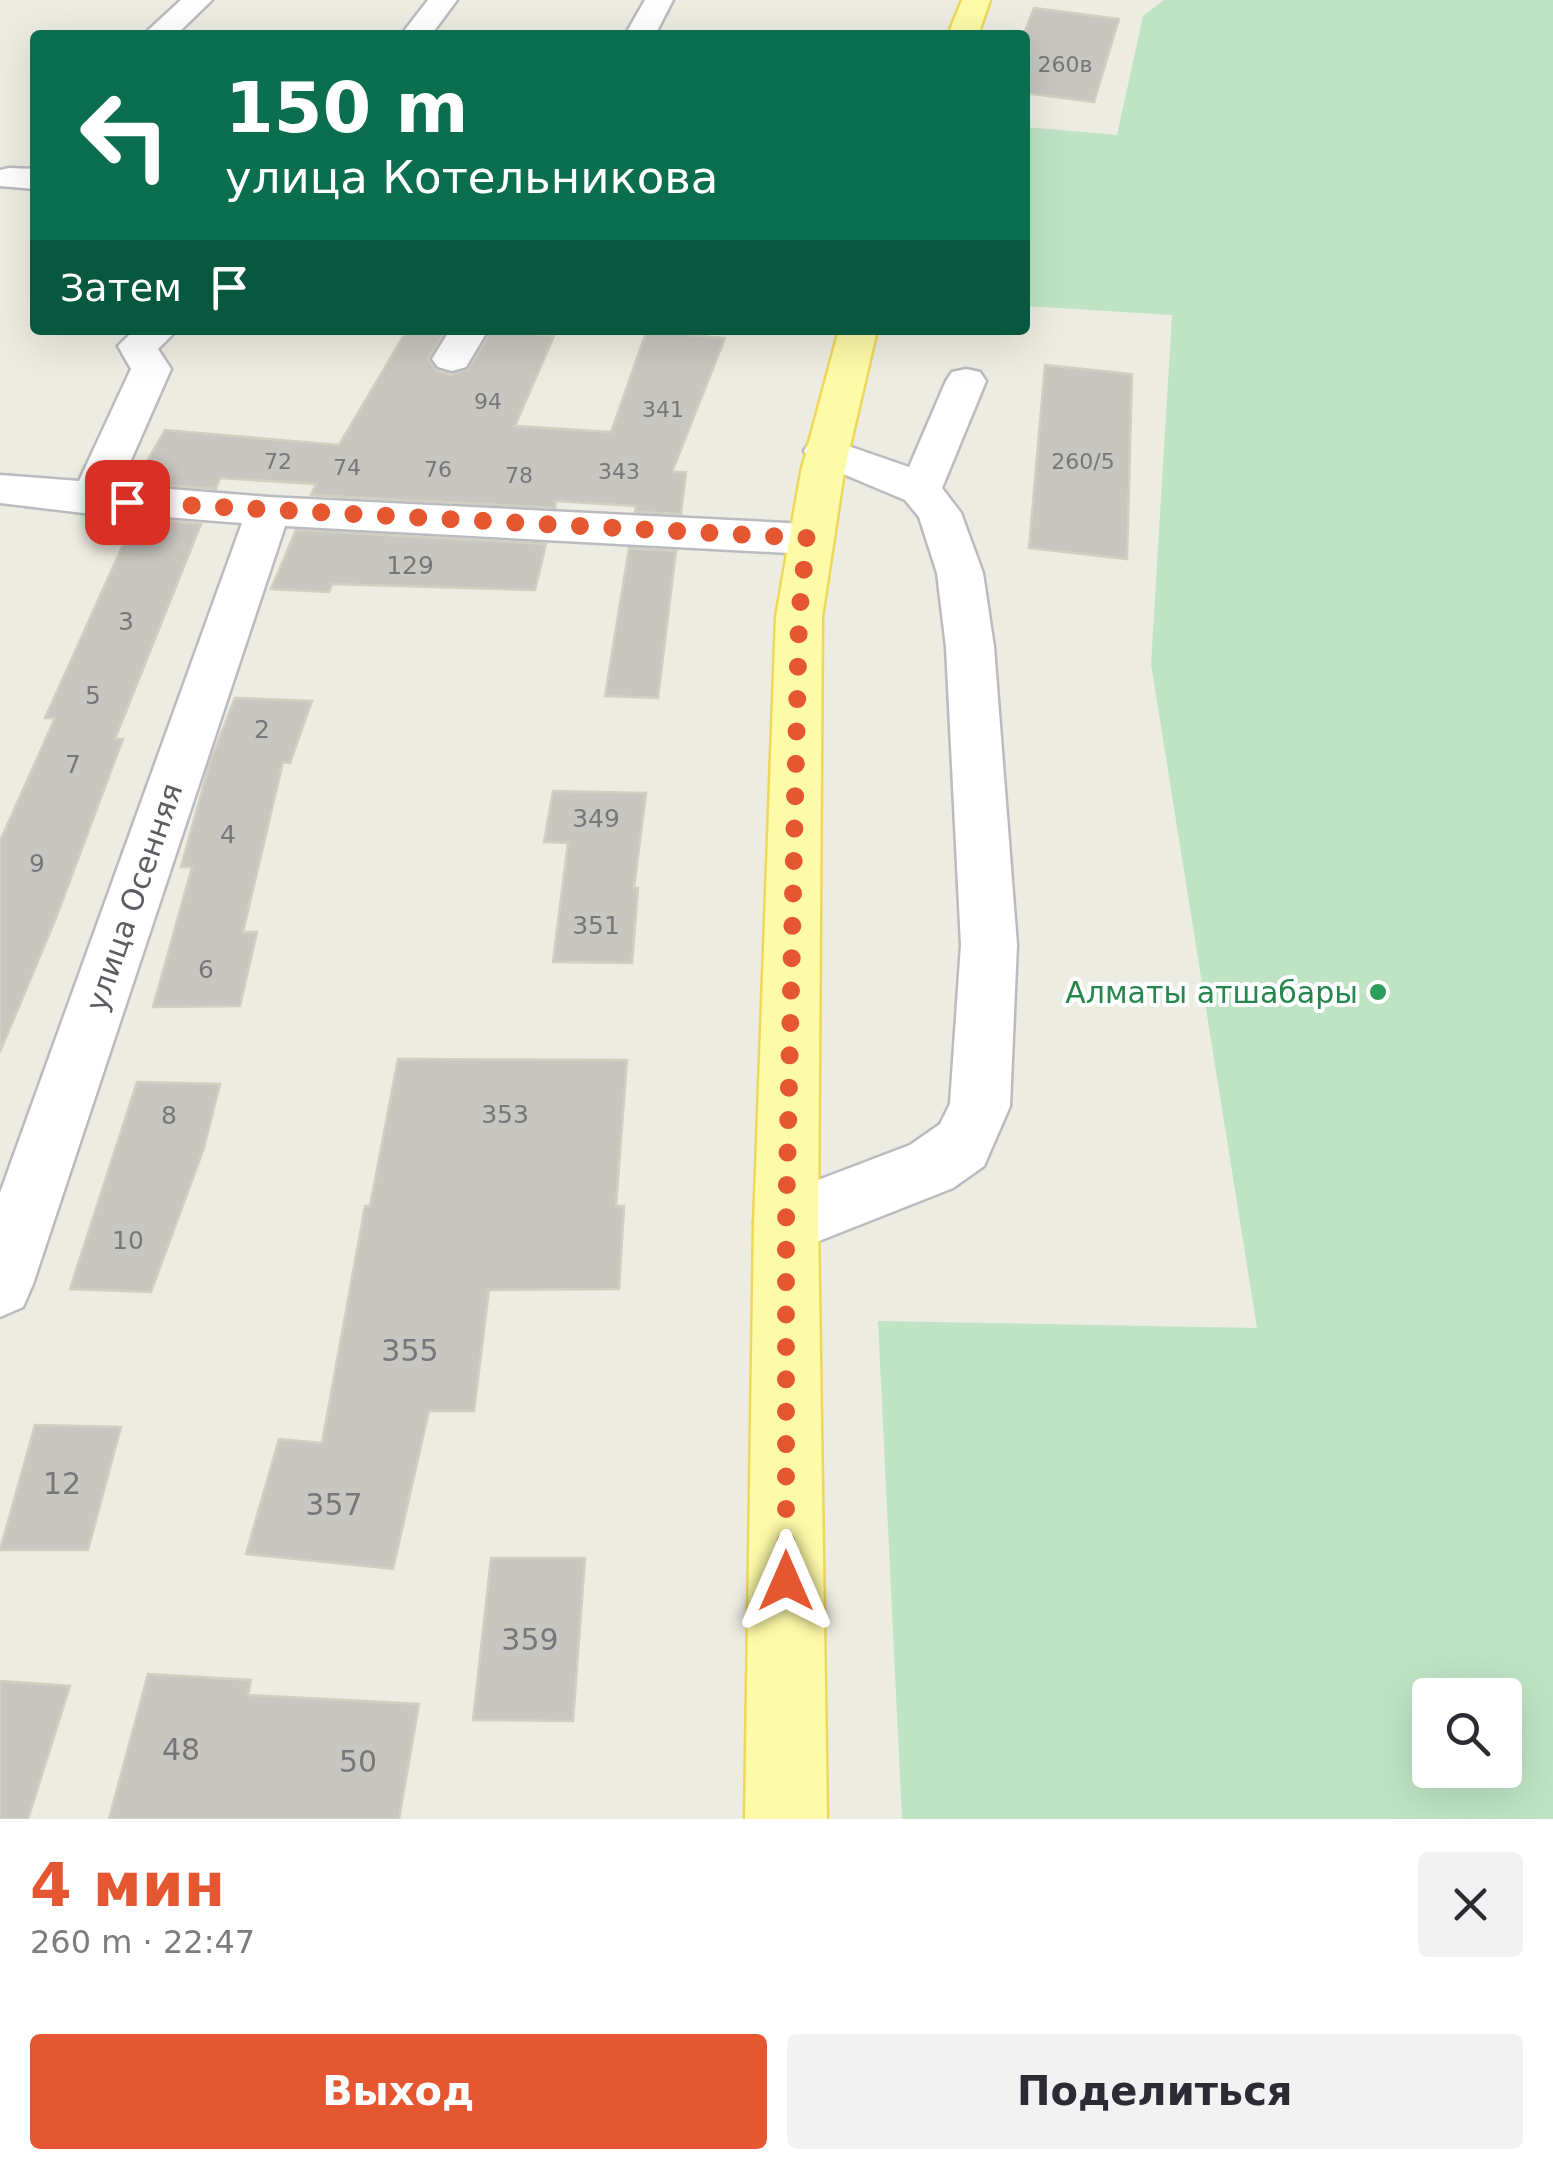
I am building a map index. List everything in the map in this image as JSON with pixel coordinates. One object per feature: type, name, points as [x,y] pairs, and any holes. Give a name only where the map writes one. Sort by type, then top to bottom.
[{"type":"main road","points":[[965,30],[976,0]]},
{"type":"main road","points":[[786,1819],[786,1224],[799,616],[807,538],[825,451],[857,335]]},
{"type":"street","points":[[164,30],[198,0]]},
{"type":"street","points":[[420,30],[443,0]]},
{"type":"street","points":[[643,30],[659,0]]},
{"type":"street","points":[[92,500],[151,370],[136,346],[151,335]]},
{"type":"street","points":[[920,490],[966,382]]},
{"type":"street","points":[[786,1224],[931,1167],[962,1144],[980,1106],[989,945],[970,647],[960,574],[940,513],[920,490],[825,451]]},
{"type":"street","points":[[0,489],[92,500],[268,511],[807,538]]},
{"type":"street","name":"улица Осенняя","points":[[0,1284],[268,511]]},
{"type":"green space","name":"Алматы атшабары","points":[[1164,0],[1553,0],[1553,1819],[902,1819],[878,1321],[1257,1328],[1151,664],[1172,315],[1030,306],[1030,127],[1117,135],[1143,16]]},
{"type":"building","points":[[1034,8],[1119,19],[1094,102],[1030,94],[1030,30],[1025,30]]},
{"type":"building","points":[[404,335],[443,335],[428,359],[437,371],[451,375],[469,369],[489,335],[554,336],[515,426],[611,432],[645,335],[725,338],[672,472],[686,472],[681,514],[635,512],[636,506],[556,501],[555,508],[311,495],[316,484],[220,478],[216,489],[152,484],[158,471],[142,470],[165,430],[339,445]]},
{"type":"building","points":[[1045,365],[1132,374],[1127,559],[1029,548]]},
{"type":"building","points":[[135,518],[201,524],[115,739],[123,739],[56,918],[0,1052],[0,841],[55,718],[45,718]]},
{"type":"building","points":[[296,530],[546,544],[535,590],[332,584],[329,592],[271,589]]},
{"type":"building","points":[[629,548],[676,551],[658,698],[605,696]]},
{"type":"building","points":[[235,698],[312,701],[290,763],[283,762],[243,932],[257,932],[240,1006],[153,1007],[192,867],[181,867],[210,762]]},
{"type":"building","points":[[553,791],[646,793],[634,888],[638,888],[632,963],[553,962],[568,843],[544,842]]},
{"type":"building","points":[[398,1059],[627,1060],[616,1206],[624,1206],[619,1289],[489,1290],[474,1411],[429,1411],[393,1569],[246,1554],[279,1439],[322,1443],[365,1206],[370,1206]]},
{"type":"building","points":[[137,1082],[220,1084],[204,1148],[151,1292],[70,1289]]},
{"type":"building","points":[[35,1425],[121,1427],[88,1550],[0,1550]]},
{"type":"building","points":[[491,1558],[585,1558],[573,1721],[473,1720]]},
{"type":"building","points":[[148,1674],[251,1680],[248,1695],[419,1704],[399,1819],[109,1819]]},
{"type":"building","points":[[0,1681],[70,1686],[28,1819],[0,1819]]},
{"type":"place","name":"Алматы атшабары","points":[[1378,992]]},
{"type":"route","points":[[127,502],[807,538],[799,616],[786,1224],[786,1581]]}]
